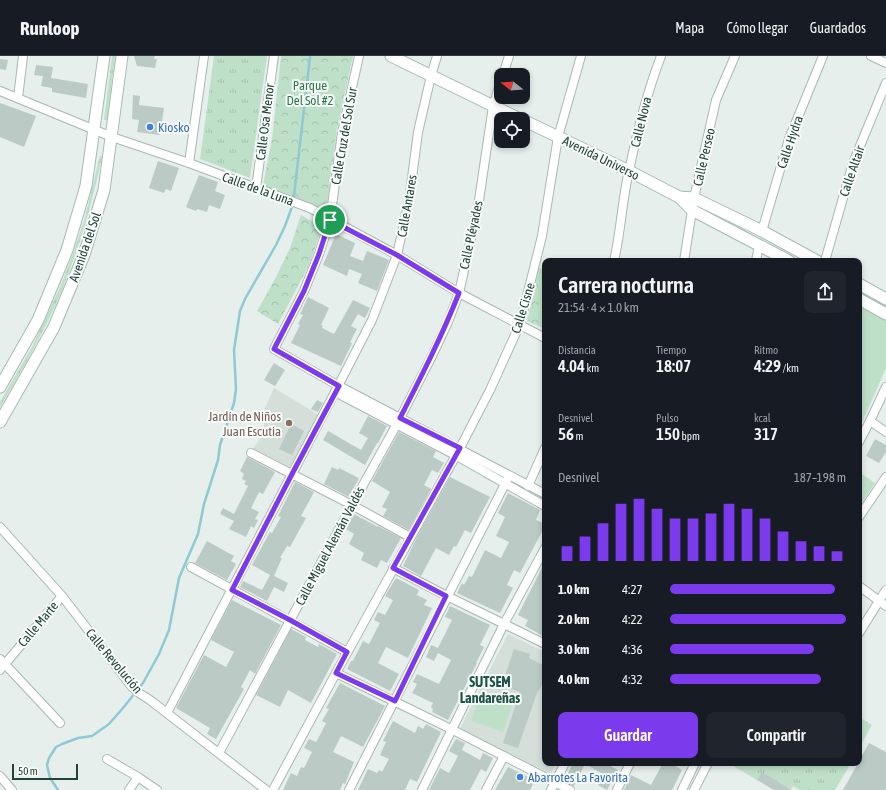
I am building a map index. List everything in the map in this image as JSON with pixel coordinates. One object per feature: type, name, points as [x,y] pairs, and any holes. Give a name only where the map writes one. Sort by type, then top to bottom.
[{"type":"street","points":[[18,98],[22,56]]},
{"type":"street","name":"Avenida del Sol","points":[[0,387],[38,320],[67,250],[86,186],[104,56]]},
{"type":"street","name":"Avenida del Sol","points":[[0,422],[54,327],[84,255],[104,190],[122,56]]},
{"type":"street","points":[[189,163],[204,56]]},
{"type":"street","name":"Calle Osa Menor","points":[[256,188],[274,56]]},
{"type":"street","name":"Calle Cruz del Sol Sur","points":[[337,389],[274,349],[304,291],[319,254],[330,220],[342,133],[358,56]]},
{"type":"street","name":"Avenida Universo","points":[[391,56],[505,112]]},
{"type":"street","name":"Calle Antares","points":[[167,713],[372,320],[397,255],[409,201],[418,132],[437,56]]},
{"type":"street","points":[[505,68],[509,56]]},
{"type":"street","name":"Calle Cisne","points":[[273,790],[347,652],[458,452],[490,390],[520,324],[542,236],[558,137],[581,56]]},
{"type":"street","name":"Calle Nova","points":[[615,258],[619,240],[629,171],[651,84],[661,56]]},
{"type":"street","name":"Calle Perseo","points":[[684,258],[693,204],[716,100],[735,56]]},
{"type":"street","name":"Calle Hydra","points":[[762,231],[789,139],[823,56]]},
{"type":"street","points":[[871,56],[886,63]]},
{"type":"street","name":"Calle Altair","points":[[826,258],[853,163],[886,83]]},
{"type":"street","name":"Calle de la Luna","points":[[0,91],[112,137],[189,163],[310,208],[397,255],[459,293],[542,336]]},
{"type":"street","name":"Calle Pléyades","points":[[398,421],[431,358],[448,322],[459,293],[478,207],[494,103]]},
{"type":"street","name":"Avenida Universo","points":[[530,124],[629,171],[693,204],[762,231],[812,258]]},
{"type":"street","name":"Avenida Universo","points":[[693,204],[759,246],[783,258]]},
{"type":"street","points":[[757,258],[759,246]]},
{"type":"street","points":[[862,286],[886,298]]},
{"type":"street","points":[[862,301],[886,314]]},
{"type":"street","points":[[862,437],[886,387]]},
{"type":"street","points":[[337,389],[458,452],[507,480],[542,504]]},
{"type":"street","name":"Calle Miguel Alemán Valdés","points":[[219,753],[398,421]]},
{"type":"street","points":[[870,422],[886,432]]},
{"type":"street","points":[[251,453],[352,504],[410,537]]},
{"type":"street","points":[[528,486],[542,455]]},
{"type":"street","points":[[862,513],[886,477]]},
{"type":"street","points":[[507,480],[528,486],[542,493]]},
{"type":"street","points":[[349,790],[395,701],[446,596],[507,480]]},
{"type":"street","name":"Calle Revolución","points":[[0,527],[62,596],[139,694],[150,700],[219,753],[262,789]]},
{"type":"street","points":[[422,790],[453,730],[504,624],[542,554]]},
{"type":"street","points":[[191,568],[347,652]]},
{"type":"street","points":[[393,568],[446,596],[542,643]]},
{"type":"street","points":[[862,588],[883,603]]},
{"type":"street","points":[[862,628],[883,603],[886,590]]},
{"type":"street","name":"Calle Marte","points":[[2,664],[62,596]]},
{"type":"street","points":[[2,664],[60,723]]},
{"type":"street","points":[[336,673],[504,756],[553,786],[570,790]]},
{"type":"street","points":[[486,790],[504,756]]},
{"type":"street","points":[[108,759],[138,776],[157,790]]},
{"type":"street","points":[[553,786],[563,766]]},
{"type":"street","points":[[616,790],[628,766]]},
{"type":"street","points":[[682,790],[694,766]]},
{"type":"street","points":[[694,790],[706,766]]},
{"type":"street","points":[[0,776],[12,790]]},
{"type":"street","points":[[129,790],[138,776]]},
{"type":"shaded area","name":"Jardín de Niños Juan Escutia","points":[[274,388],[319,415],[290,467],[253,449],[264,432],[264,410]]},
{"type":"shaded area","points":[[508,634],[542,651],[542,766],[555,766],[551,774],[460,728]]},
{"type":"green space","points":[[112,56],[115,56],[107,120],[104,120]]},
{"type":"green space","points":[[214,56],[267,56],[250,178],[200,159]]},
{"type":"green space","name":"Parque Del Sol #2","points":[[281,56],[353,56],[337,129],[326,211],[263,185],[272,139]]},
{"type":"green space","points":[[100,155],[102,157],[92,199],[74,260],[49,319],[0,407],[0,402],[32,347],[60,287],[85,218]]},
{"type":"green space","points":[[301,215],[322,227],[310,263],[278,324],[257,311],[290,248]]},
{"type":"green space","points":[[539,268],[542,269],[542,328],[527,321]]},
{"type":"green space","points":[[862,307],[886,319],[886,368],[862,423]]},
{"type":"green space","points":[[862,474],[875,483],[862,502]]},
{"type":"green space","points":[[480,695],[512,706],[503,732],[471,721]]},
{"type":"green space","points":[[862,719],[872,725],[862,743]]},
{"type":"green space","points":[[733,766],[849,766],[835,790],[800,790],[793,786],[791,789],[762,773],[757,780]]},
{"type":"building","points":[[134,56],[155,56],[154,59],[157,59],[155,68],[137,66]]},
{"type":"building","points":[[0,59],[8,60],[6,70],[0,69]]},
{"type":"building","points":[[36,65],[53,67],[51,78],[88,84],[86,98],[52,92],[52,88],[41,86],[43,76],[34,75]]},
{"type":"building","points":[[133,95],[140,96],[139,105],[164,108],[160,135],[137,132],[139,120],[132,119]]},
{"type":"building","points":[[0,103],[36,116],[24,147],[0,137]]},
{"type":"building","points":[[158,161],[179,168],[171,191],[166,189],[164,193],[149,188]]},
{"type":"building","points":[[199,175],[218,182],[215,191],[225,195],[220,209],[209,205],[207,212],[197,209],[196,211],[186,207]]},
{"type":"building","points":[[336,234],[355,243],[350,256],[363,261],[367,251],[389,260],[377,291],[358,283],[362,274],[349,269],[347,276],[323,265]]},
{"type":"building","points":[[308,297],[329,308],[321,325],[323,326],[322,328],[334,334],[353,300],[370,308],[365,318],[358,314],[351,326],[357,329],[350,342],[352,343],[341,366],[291,343],[300,325],[298,324],[303,315],[300,314]]},
{"type":"building","points":[[274,363],[285,370],[275,386],[264,380]]},
{"type":"building","points":[[317,400],[323,403],[318,412],[311,409]]},
{"type":"building","points":[[368,416],[387,426],[365,465],[323,440],[328,431],[361,450],[368,438],[359,433]]},
{"type":"building","points":[[291,424],[304,431],[292,455],[279,449]]},
{"type":"building","points":[[399,432],[436,451],[433,457],[444,463],[438,473],[432,470],[424,485],[431,489],[409,530],[383,516],[387,509],[382,507],[390,492],[372,481]]},
{"type":"building","points":[[875,439],[886,445],[886,452],[879,463],[866,456]]},
{"type":"building","points":[[247,457],[275,472],[263,494],[259,492],[251,508],[259,512],[255,519],[258,520],[254,528],[251,526],[246,537],[229,529],[234,521],[220,514],[223,508],[234,514],[248,486],[244,484],[246,481],[242,479],[244,474],[240,471]]},
{"type":"building","points":[[332,467],[338,470],[339,468],[359,478],[349,497],[324,484]]},
{"type":"building","points":[[450,477],[490,497],[471,533],[465,530],[456,547],[454,546],[449,555],[436,548],[421,576],[403,566],[418,535]]},
{"type":"building","points":[[295,482],[314,492],[301,516],[306,518],[290,547],[287,546],[280,558],[282,558],[274,576],[288,583],[284,592],[274,587],[267,601],[240,587],[243,581],[262,590],[270,575],[252,565],[270,532],[272,533],[281,517],[278,516]]},
{"type":"building","points":[[508,493],[540,510],[536,520],[542,523],[542,532],[520,573],[514,570],[507,585],[513,588],[500,613],[457,593],[462,583],[464,585],[469,576],[472,577],[485,550],[501,558],[509,542],[496,536],[505,517],[498,513]]},
{"type":"building","points":[[354,514],[401,538],[387,563],[381,560],[377,568],[361,560],[364,553],[349,544],[354,534],[346,529]]},
{"type":"building","points":[[207,541],[234,556],[231,561],[236,564],[227,580],[195,563]]},
{"type":"building","points":[[542,568],[542,635],[525,626],[528,620],[518,615]]},
{"type":"building","points":[[396,578],[419,590],[417,595],[427,600],[424,605],[432,608],[408,658],[386,647],[378,663],[399,674],[390,691],[347,669],[351,661],[353,661],[363,641],[369,644],[380,623],[374,620],[378,612],[385,615],[393,600],[385,596]]},
{"type":"building","points":[[232,600],[281,625],[255,674],[250,670],[241,687],[244,689],[216,739],[207,734],[210,728],[176,708],[204,655],[226,667],[234,652],[211,640]]},
{"type":"building","points":[[450,606],[490,625],[480,645],[484,647],[477,663],[448,720],[432,712],[433,709],[431,707],[433,703],[412,693],[417,684],[413,682],[417,674],[439,684],[451,660],[438,653],[434,661],[426,657],[431,645],[438,648],[452,620],[445,617]]},
{"type":"building","points":[[291,629],[306,637],[305,640],[318,647],[319,644],[337,654],[311,703],[288,690],[280,707],[256,695]]},
{"type":"building","points":[[514,649],[530,654],[529,658],[542,664],[542,684],[539,691],[538,690],[518,748],[503,743],[520,692],[505,687],[507,680],[504,679]]},
{"type":"building","points":[[340,683],[385,706],[363,747],[341,736],[333,752],[354,762],[345,784],[343,783],[340,790],[283,790],[291,773],[297,776],[301,767],[304,768],[312,752],[304,748],[309,739],[316,742],[320,735],[326,723],[322,721],[329,709],[326,708]]},
{"type":"building","points":[[393,721],[415,733],[418,726],[423,729],[426,724],[441,732],[417,782],[410,779],[405,790],[358,790],[368,769],[377,773],[379,770],[382,772],[389,759],[380,755],[386,742],[383,741]]},
{"type":"building","points":[[456,739],[465,743],[462,750],[480,760],[483,753],[493,758],[486,772],[481,769],[470,790],[429,790],[440,768],[449,773],[458,756],[449,751]]},
{"type":"building","points":[[869,743],[886,752],[886,790],[843,790],[856,766],[862,766],[862,756]]},
{"type":"building","points":[[572,766],[584,766],[574,786],[564,781]]},
{"type":"building","points":[[589,766],[610,766],[618,770],[607,790],[598,785],[603,774]]},
{"type":"building","points":[[661,766],[676,766],[682,770],[672,790],[624,790],[631,775],[651,785]]},
{"type":"building","points":[[508,767],[535,780],[530,790],[495,790]]},
{"type":"building","points":[[762,772],[792,790],[774,790],[757,780]]},
{"type":"waterway","points":[[58,790],[50,778],[47,765],[49,758],[56,747],[78,738],[92,736],[109,724],[143,683],[159,654],[169,630],[179,578],[198,534],[204,504],[218,460],[220,445],[234,403],[236,389],[234,350],[240,311],[245,299],[276,245],[293,204],[310,57]]},
{"type":"place","name":"Kiosko","points":[[150,127]]},
{"type":"place","name":"Jardín de Niños Juan Escutia","points":[[289,423]]},
{"type":"place","name":"Abarrotes La Favorita","points":[[520,777]]},
{"type":"district","name":"SUTSEM Landareñas","points":[[490,690]]},
{"type":"route","points":[[330,220],[397,255],[459,293],[448,322],[400,418],[460,448],[393,568],[446,596],[395,701],[336,673],[347,652],[232,590],[339,386],[274,349],[304,291],[319,254],[330,220]]}]
